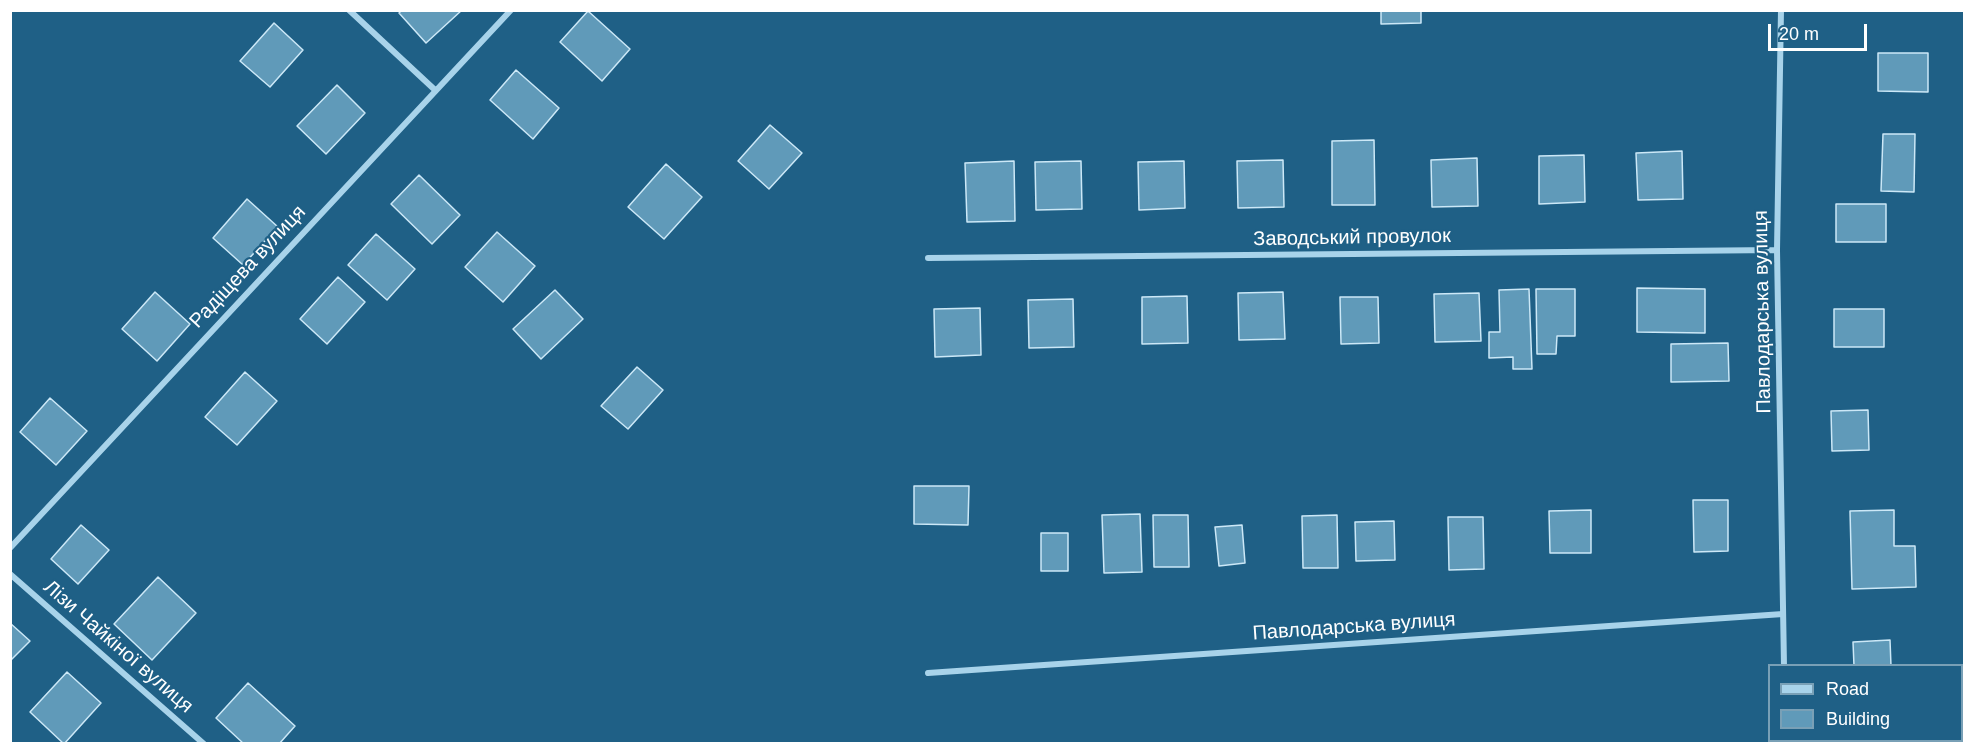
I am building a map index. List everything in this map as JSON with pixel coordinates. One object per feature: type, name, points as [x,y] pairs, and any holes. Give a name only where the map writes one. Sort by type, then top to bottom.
[{"type":"street","points":[[349,10],[435,90]]},
{"type":"street","name":"Радіщева вулиця","points":[[10,548],[511,10]]},
{"type":"street","name":"Павлодарська вулиця","points":[[1781,10],[1777,250],[1784,664]]},
{"type":"street","name":"Заводський провулок","points":[[928,258],[1777,250]]},
{"type":"street","name":"Лізи Чайкіної вулиця","points":[[10,574],[204,744]]},
{"type":"street","name":"Павлодарська вулиця","points":[[928,673],[1783,614]]},
{"type":"building","points":[[402,10],[462,10],[426,43],[399,13]]},
{"type":"building","points":[[1381,10],[1421,10],[1421,23],[1381,24]]},
{"type":"building","points":[[588,11],[630,49],[602,81],[560,42]]},
{"type":"building","points":[[274,23],[303,50],[270,87],[240,61]]},
{"type":"building","points":[[1878,53],[1928,53],[1928,92],[1878,91]]},
{"type":"building","points":[[516,70],[559,108],[533,139],[490,100]]},
{"type":"building","points":[[337,85],[365,113],[326,154],[297,126]]},
{"type":"building","points":[[770,125],[802,153],[769,189],[738,161]]},
{"type":"building","points":[[1883,134],[1915,134],[1914,192],[1881,191]]},
{"type":"building","points":[[1374,140],[1375,205],[1332,205],[1332,141]]},
{"type":"building","points":[[1682,151],[1683,199],[1638,200],[1636,153]]},
{"type":"building","points":[[1584,155],[1585,202],[1539,204],[1539,156]]},
{"type":"building","points":[[1477,158],[1478,206],[1432,207],[1431,160]]},
{"type":"building","points":[[1283,160],[1284,207],[1238,208],[1237,161]]},
{"type":"building","points":[[1014,161],[1015,221],[967,222],[965,163]]},
{"type":"building","points":[[1081,161],[1082,209],[1036,210],[1035,162]]},
{"type":"building","points":[[1184,161],[1185,208],[1139,210],[1138,162]]},
{"type":"building","points":[[666,164],[702,197],[664,239],[628,207]]},
{"type":"building","points":[[419,175],[460,215],[432,244],[391,204]]},
{"type":"building","points":[[247,199],[278,227],[243,265],[213,238]]},
{"type":"building","points":[[1836,204],[1886,204],[1886,242],[1836,242]]},
{"type":"building","points":[[497,232],[535,266],[503,302],[465,267]]},
{"type":"building","points":[[376,234],[415,269],[387,300],[348,265]]},
{"type":"building","points":[[338,277],[365,302],[327,344],[300,319]]},
{"type":"building","points":[[1637,288],[1705,289],[1705,333],[1637,332]]},
{"type":"building","points":[[1529,289],[1532,369],[1513,369],[1513,357],[1489,358],[1489,332],[1500,332],[1499,290]]},
{"type":"building","points":[[1536,289],[1575,289],[1575,336],[1557,336],[1556,354],[1537,354]]},
{"type":"building","points":[[555,290],[583,319],[541,359],[513,329]]},
{"type":"building","points":[[155,292],[190,324],[157,361],[122,329]]},
{"type":"building","points":[[1283,292],[1285,339],[1239,340],[1238,293]]},
{"type":"building","points":[[1479,293],[1481,341],[1435,342],[1434,294]]},
{"type":"building","points":[[1187,296],[1188,343],[1142,344],[1142,297]]},
{"type":"building","points":[[1340,297],[1378,297],[1379,343],[1341,344]]},
{"type":"building","points":[[1073,299],[1074,347],[1029,348],[1028,300]]},
{"type":"building","points":[[980,308],[981,355],[935,357],[934,309]]},
{"type":"building","points":[[1834,309],[1884,309],[1884,347],[1834,347]]},
{"type":"building","points":[[1728,343],[1729,381],[1671,382],[1671,344]]},
{"type":"building","points":[[637,367],[663,390],[628,429],[601,406]]},
{"type":"building","points":[[245,372],[277,401],[237,445],[205,417]]},
{"type":"building","points":[[50,398],[87,431],[56,465],[20,432]]},
{"type":"building","points":[[1868,410],[1869,450],[1832,451],[1831,411]]},
{"type":"building","points":[[914,486],[969,486],[968,525],[914,524]]},
{"type":"building","points":[[1693,500],[1728,500],[1728,551],[1694,552]]},
{"type":"building","points":[[1591,510],[1591,553],[1550,553],[1549,511]]},
{"type":"building","points":[[1894,510],[1894,546],[1915,546],[1916,587],[1852,589],[1850,511]]},
{"type":"building","points":[[1140,514],[1142,572],[1104,573],[1102,515]]},
{"type":"building","points":[[1153,515],[1188,515],[1189,567],[1154,567]]},
{"type":"building","points":[[1337,515],[1338,568],[1303,568],[1302,516]]},
{"type":"building","points":[[1448,517],[1483,517],[1484,569],[1449,570]]},
{"type":"building","points":[[1394,521],[1395,560],[1356,561],[1355,522]]},
{"type":"building","points":[[81,525],[109,550],[78,584],[51,559]]},
{"type":"building","points":[[1242,525],[1245,563],[1219,566],[1215,527]]},
{"type":"building","points":[[1041,533],[1068,533],[1068,571],[1041,571]]},
{"type":"building","points":[[158,577],[196,613],[152,660],[114,624]]},
{"type":"building","points":[[10,623],[30,641],[10,661]]},
{"type":"building","points":[[1890,640],[1891,664],[1854,664],[1853,642]]},
{"type":"building","points":[[67,672],[101,703],[64,744],[30,712]]},
{"type":"building","points":[[248,683],[295,726],[279,744],[244,744],[216,718]]},
{"type":"building","points":[[1850,742],[1887,742],[1887,744],[1850,744]]}]
